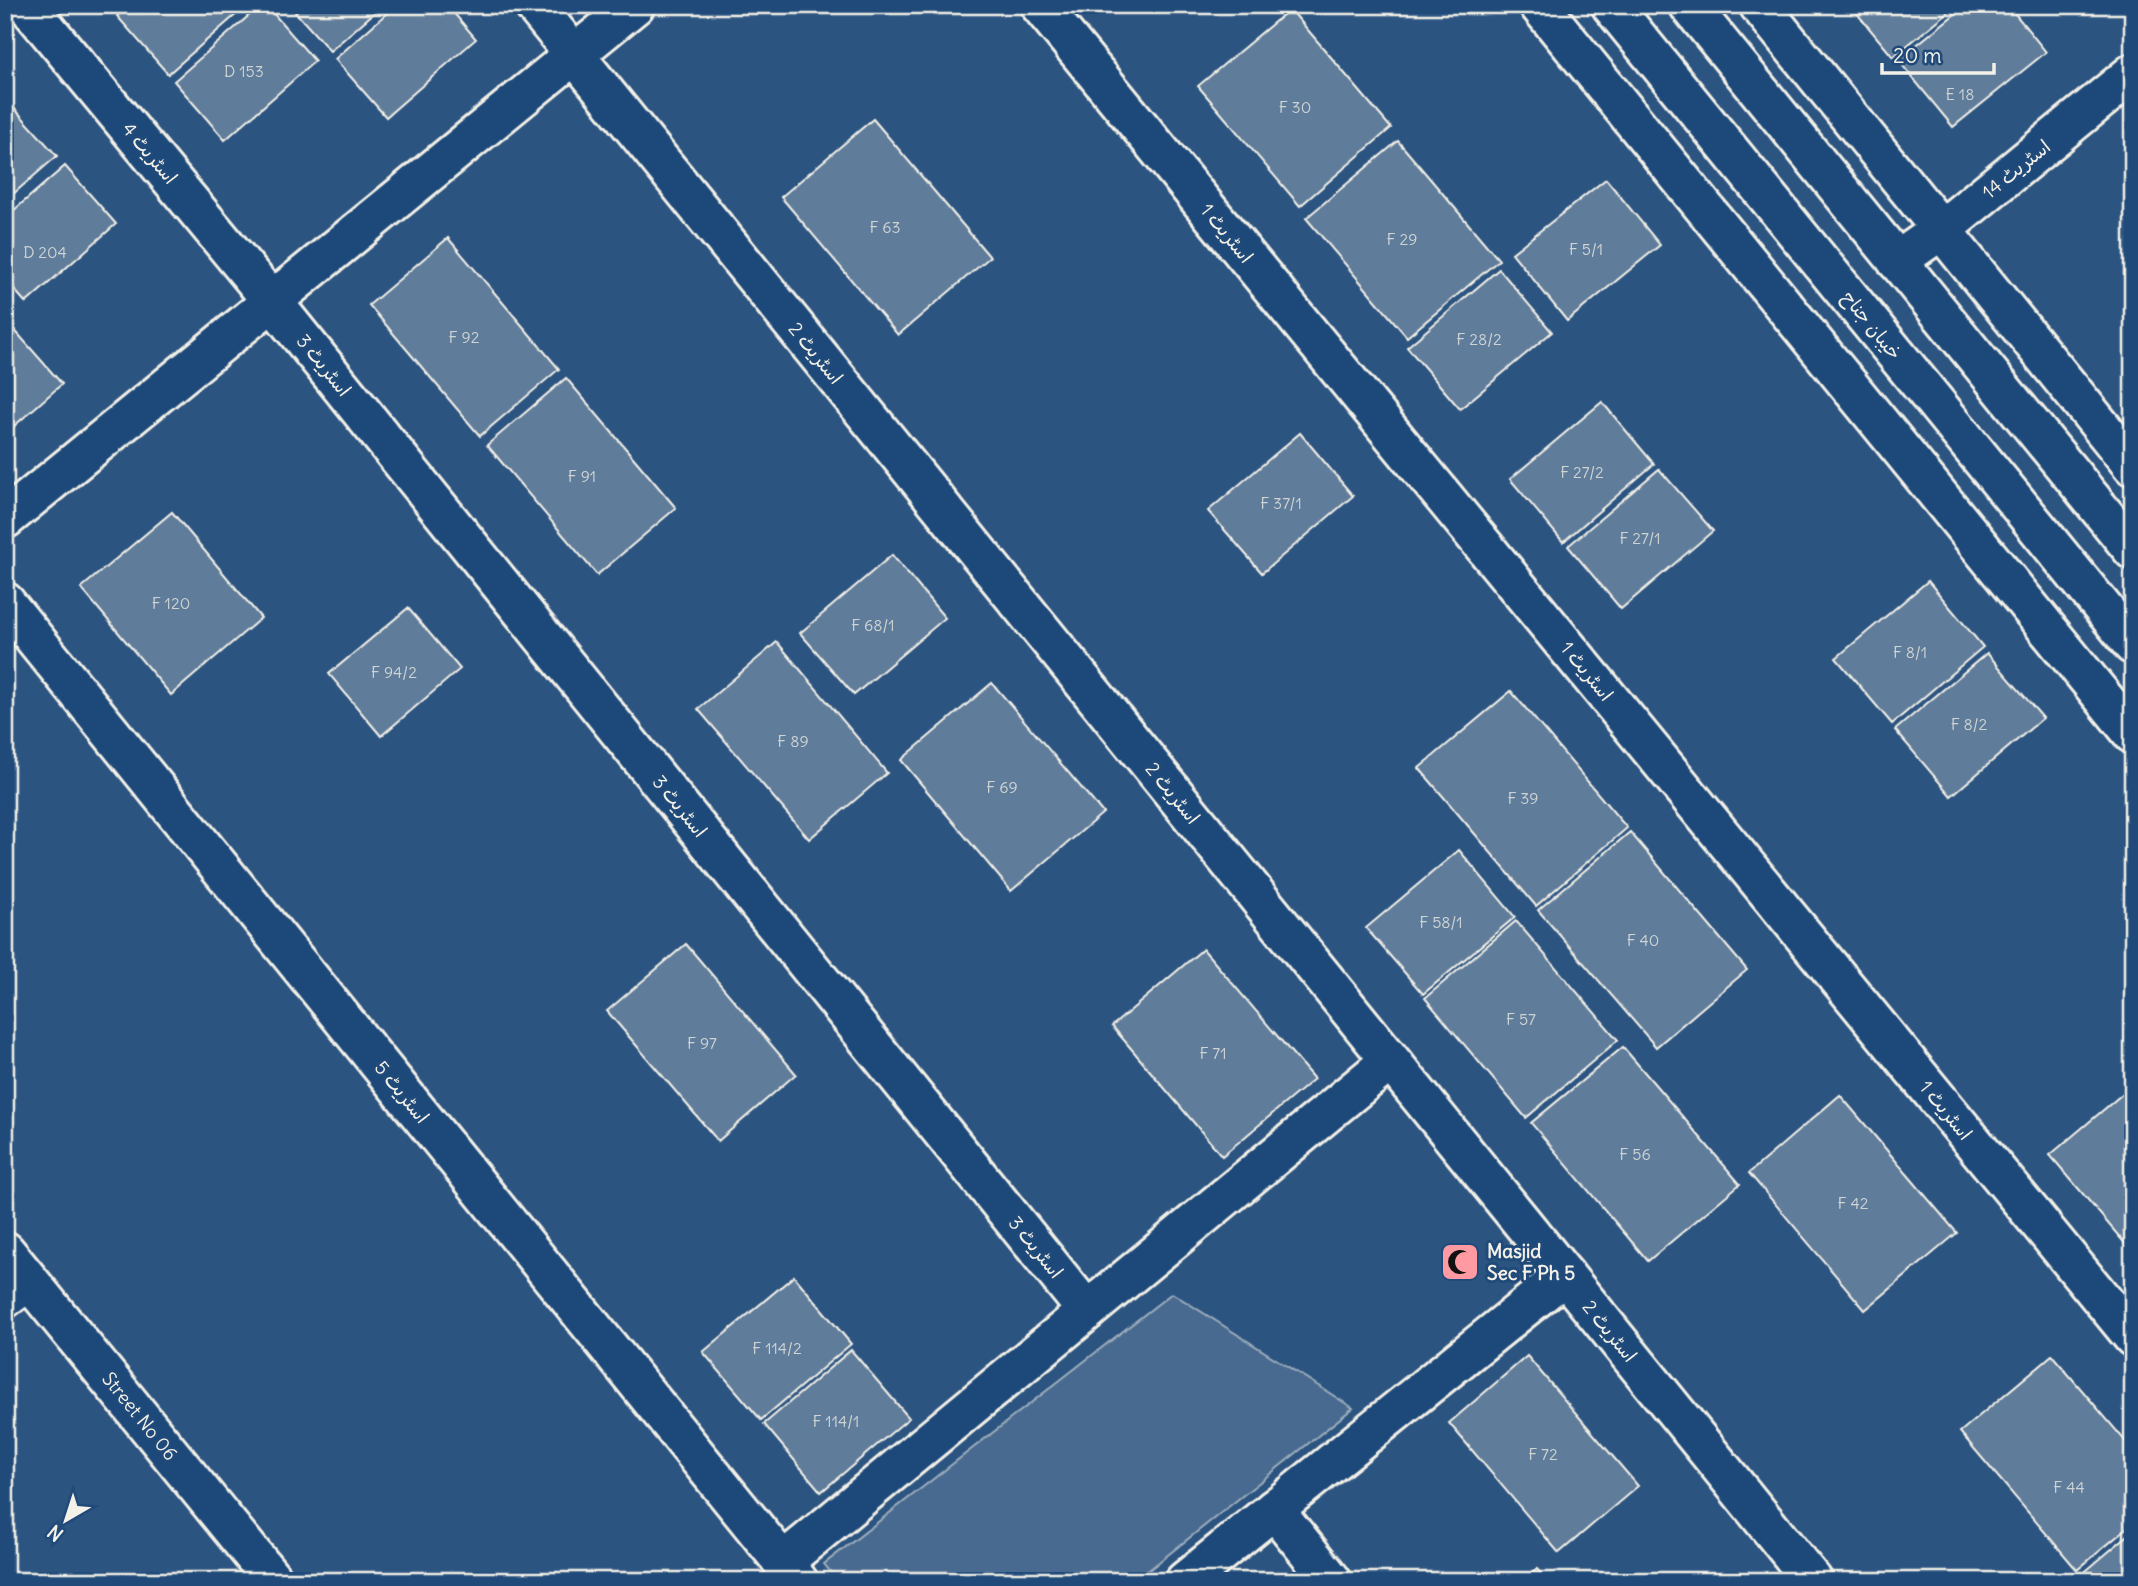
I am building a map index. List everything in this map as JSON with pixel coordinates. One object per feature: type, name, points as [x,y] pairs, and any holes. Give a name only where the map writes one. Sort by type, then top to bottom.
[{"type":"street","name":"اسٹریٹ 4","points":[[27,5],[272,301]]},
{"type":"street","name":"اسٹریٹ 2","points":[[534,5],[1813,1581]]},
{"type":"street","points":[[5,519],[635,5]]},
{"type":"street","name":"اسٹریٹ 1","points":[[1040,5],[2133,1337]]},
{"type":"street","points":[[1539,5],[2133,734]]},
{"type":"street","name":"خیبان جناح","points":[[1611,5],[2133,645]]},
{"type":"street","points":[[1689,5],[2133,550]]},
{"type":"street","points":[[1759,5],[2133,466]]},
{"type":"street","name":"اسٹریٹ 14","points":[[1897,261],[1941,230],[2133,73]]},
{"type":"street","name":"اسٹریٹ 3","points":[[272,301],[1087,1311]]},
{"type":"street","name":"اسٹریٹ 5","points":[[5,602],[790,1572]]},
{"type":"street","points":[[790,1572],[1087,1311],[1390,1061]]},
{"type":"street","name":"Street No 06","points":[[5,1251],[20,1298],[274,1581]]},
{"type":"street","points":[[1185,1581],[1565,1275]]},
{"type":"street","points":[[1274,1508],[1332,1581]]},
{"type":"shaded area","points":[[1172,1293],[1353,1408],[1135,1581],[838,1581],[824,1564]]},
{"type":"building","points":[[129,5],[247,5],[168,74],[117,16]]},
{"type":"building","points":[[261,5],[266,5],[315,61],[225,140],[174,81]]},
{"type":"building","points":[[289,5],[383,5],[330,51]]},
{"type":"building","points":[[396,5],[447,5],[476,39],[386,117],[335,59]]},
{"type":"building","points":[[1850,5],[1957,5],[1893,57]]},
{"type":"building","points":[[1966,5],[2008,5],[2046,52],[1953,127],[1898,60]]},
{"type":"building","points":[[1290,9],[1391,128],[1300,206],[1198,86]]},
{"type":"building","points":[[5,98],[57,156],[5,201]]},
{"type":"building","points":[[873,119],[990,257],[898,335],[781,197]]},
{"type":"building","points":[[1398,141],[1499,260],[1407,337],[1306,218]]},
{"type":"building","points":[[65,166],[116,224],[26,303],[5,279],[5,218]]},
{"type":"building","points":[[1606,179],[1660,245],[1567,321],[1512,253]]},
{"type":"building","points":[[448,238],[559,369],[480,436],[369,305]]},
{"type":"building","points":[[1499,269],[1552,332],[1460,409],[1407,347]]},
{"type":"building","points":[[11,326],[62,384],[5,434],[5,331]]},
{"type":"building","points":[[566,378],[676,508],[597,575],[487,445]]},
{"type":"building","points":[[1602,402],[1654,464],[1563,542],[1510,479]]},
{"type":"building","points":[[1300,433],[1353,496],[1262,573],[1208,511]]},
{"type":"building","points":[[1659,469],[1713,531],[1621,609],[1568,546]]},
{"type":"building","points":[[172,512],[261,618],[171,695],[81,588]]},
{"type":"building","points":[[892,555],[945,618],[854,695],[800,633]]},
{"type":"building","points":[[1928,581],[1983,647],[1892,724],[1836,658]]},
{"type":"building","points":[[408,608],[460,669],[381,736],[329,674]]},
{"type":"building","points":[[777,642],[887,773],[809,839],[698,709]]},
{"type":"building","points":[[1987,653],[2043,718],[1951,796],[1895,730]]},
{"type":"building","points":[[992,683],[1103,813],[1011,891],[901,760]]},
{"type":"building","points":[[1511,691],[1627,828],[1536,906],[1419,768]]},
{"type":"building","points":[[1630,832],[1747,970],[1656,1047],[1538,910]]},
{"type":"building","points":[[1459,850],[1515,917],[1423,994],[1366,928]]},
{"type":"building","points":[[1516,921],[1618,1040],[1526,1118],[1425,998]]},
{"type":"building","points":[[686,944],[796,1074],[718,1141],[607,1011]]},
{"type":"building","points":[[1203,949],[1314,1079],[1222,1156],[1112,1026]]},
{"type":"building","points":[[1623,1047],[1740,1184],[1648,1261],[1531,1123]]},
{"type":"building","points":[[2133,1085],[2133,1253],[2050,1155]]},
{"type":"building","points":[[1840,1095],[1957,1233],[1865,1310],[1749,1173]]},
{"type":"building","points":[[794,1276],[851,1344],[761,1420],[703,1352]]},
{"type":"building","points":[[851,1350],[909,1418],[821,1492],[764,1424]]},
{"type":"building","points":[[2052,1355],[2133,1450],[2133,1523],[2077,1570],[1960,1432]]},
{"type":"building","points":[[1527,1356],[1638,1486],[1559,1553],[1449,1423]]},
{"type":"building","points":[[2133,1531],[2133,1581],[2086,1581],[2081,1575]]},
{"type":"building","points":[[1537,1569],[1547,1581],[1523,1581]]},
{"type":"place","name":"Masjid Sec F Ph 5","points":[[1460,1262]]}]
